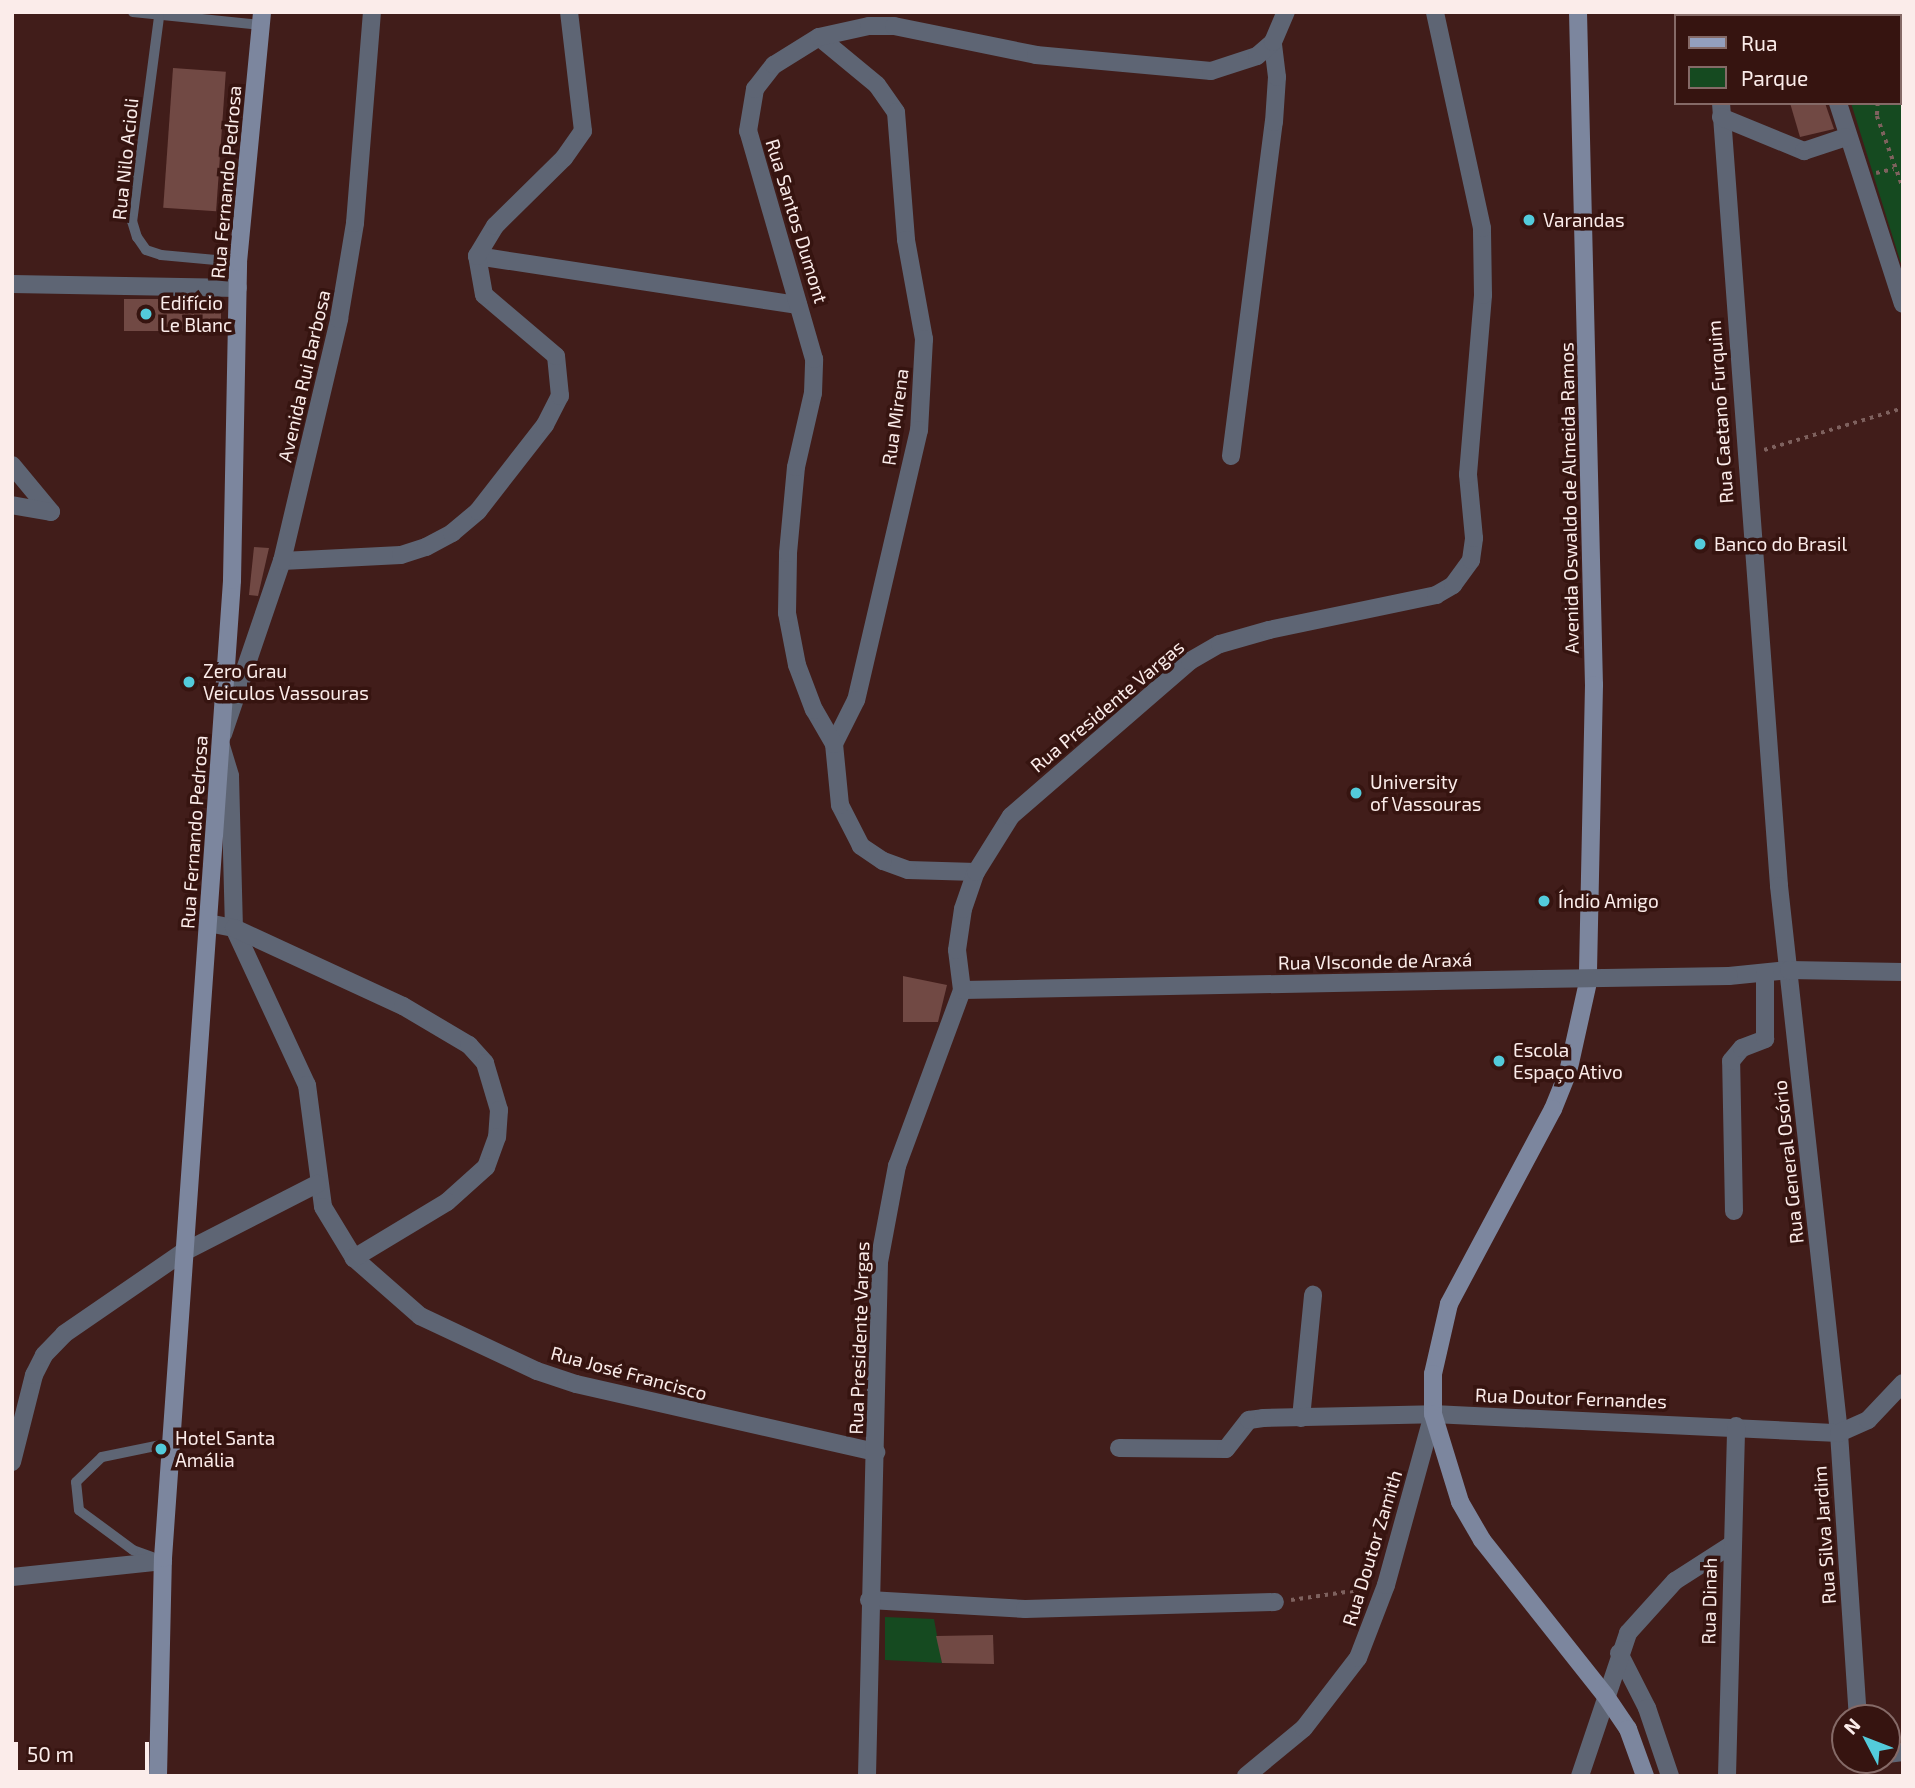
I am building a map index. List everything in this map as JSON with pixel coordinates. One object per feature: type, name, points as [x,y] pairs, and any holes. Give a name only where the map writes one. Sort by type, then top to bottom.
[{"type":"street","name":"Avenida Rui Barbosa","points":[[222,742],[282,561],[349,271],[372,12]]},
{"type":"street","points":[[282,561],[401,555],[426,547],[452,533],[478,511],[544,425],[560,396],[556,356],[484,295],[477,256],[495,226],[564,158],[583,131],[569,12]]},
{"type":"street","points":[[1231,456],[1274,122],[1277,63],[1273,42],[1286,12]]},
{"type":"street","name":"Rua Presidente Vargas","points":[[867,1776],[869,1600],[876,1452],[879,1262],[897,1166],[961,990],[957,950],[963,908],[976,872],[1011,816],[1190,661],[1220,644],[1269,629],[1436,595],[1453,585],[1471,560],[1474,538],[1468,474],[1483,295],[1482,228],[1436,12]]},
{"type":"street","name":"Avenida Oswaldo de Almeida Ramos","points":[[1578,12],[1594,685],[1588,982],[1568,1072],[1553,1109],[1450,1304],[1433,1374],[1433,1414],[1447,1472],[1482,1540],[1605,1695],[1628,1729],[1645,1776]]},
{"type":"street","name":"Rua Fernando Pedrosa","points":[[158,1776],[163,1560],[170,1443],[232,580],[238,262],[262,19]]},
{"type":"street","name":"Rua Santos Dumont","points":[[976,872],[908,870],[883,861],[861,846],[840,805],[834,744],[814,710],[797,665],[787,613],[796,467],[813,393],[814,359],[748,131],[755,89],[774,65],[819,37],[894,26],[987,48],[1211,71],[1257,56],[1273,42]]},
{"type":"street","name":"Rua Mirena","points":[[819,37],[861,70],[896,112],[906,240],[924,340],[919,430],[856,700],[834,744]]},
{"type":"street","points":[[1838,105],[1846,137],[1903,304]]},
{"type":"street","points":[[1721,110],[1804,150],[1846,137]]},
{"type":"street","name":"Rua Caetano Furquim","points":[[1721,110],[1744,456],[1779,886]]},
{"type":"street","points":[[477,256],[798,305]]},
{"type":"street","points":[[17,283],[238,288]]},
{"type":"street","points":[[12,465],[51,512],[12,505]]},
{"type":"street","name":"Rua José Francisco","points":[[222,742],[230,776],[234,929],[307,1085],[314,1120],[317,1184],[328,1218],[354,1258],[420,1317],[537,1371],[601,1391],[876,1452]]},
{"type":"street","name":"Rua General Osório","points":[[1779,886],[1839,1433]]},
{"type":"street","points":[[208,923],[234,929],[323,966],[442,1028],[469,1045],[485,1063],[499,1110],[497,1137],[486,1167],[447,1202],[354,1258]]},
{"type":"street","name":"Rua VIsconde de Araxá","points":[[961,990],[1728,976],[1789,970],[1903,972]]},
{"type":"street","points":[[1734,1211],[1731,1061],[1742,1048],[1765,1039],[1765,974]]},
{"type":"street","points":[[12,1462],[25,1405],[44,1355],[64,1334],[182,1253],[317,1184]]},
{"type":"street","points":[[1301,1418],[1313,1296]]},
{"type":"street","points":[[1839,1433],[1868,1420],[1903,1383]]},
{"type":"street","name":"Rua Doutor Fernandes","points":[[1119,1448],[1214,1451],[1231,1446],[1249,1420],[1433,1414],[1736,1426],[1839,1433]]},
{"type":"street","name":"Rua Doutor Zamith","points":[[1247,1776],[1304,1728],[1358,1658],[1386,1585],[1433,1414]]},
{"type":"street","name":"Rua Dinah","points":[[1727,1776],[1736,1426]]},
{"type":"street","name":"Rua Silva Jardim","points":[[1839,1433],[1857,1704]]},
{"type":"street","points":[[1580,1776],[1619,1653],[1628,1633],[1657,1598],[1731,1545]]},
{"type":"street","points":[[12,1577],[163,1560]]},
{"type":"street","points":[[869,1600],[1025,1609],[1275,1602]]},
{"type":"street","points":[[1619,1653],[1647,1709],[1670,1776]]},
{"type":"lane","points":[[133,12],[159,17],[262,19]]},
{"type":"lane","name":"Rua Nilo Acioli","points":[[159,17],[132,222],[136,237],[146,250],[161,255],[238,262]]},
{"type":"lane","points":[[163,1560],[133,1550],[90,1521],[79,1510],[76,1482],[102,1457],[170,1443]]},
{"type":"path","points":[[1878,105],[1877,116],[1903,188]]},
{"type":"path","points":[[1744,456],[1903,408]]},
{"type":"path","points":[[1275,1602],[1386,1585]]},
{"type":"green space","points":[[1901,44],[1903,45],[1903,270],[1852,105],[1901,105]]},
{"type":"green space","points":[[885,1617],[934,1619],[942,1663],[885,1660]]},
{"type":"building","points":[[173,68],[226,72],[216,211],[163,208]]},
{"type":"building","points":[[1791,105],[1826,105],[1834,129],[1800,137]]},
{"type":"building","points":[[124,299],[221,299],[221,331],[124,331]]},
{"type":"building","points":[[254,547],[269,548],[258,596],[249,595]]},
{"type":"building","points":[[903,976],[947,985],[938,1022],[903,1022]]},
{"type":"building","points":[[993,1635],[994,1664],[942,1663],[936,1636]]},
{"type":"place","name":"Varandas","points":[[1529,220]]},
{"type":"place","name":"Edifício Le Blanc","points":[[146,314]]},
{"type":"place","name":"Banco do Brasil","points":[[1700,544]]},
{"type":"place","name":"Zero Grau Veiculos Vassouras","points":[[189,682]]},
{"type":"place","name":"University of Vassouras","points":[[1356,793]]},
{"type":"place","name":"Índio Amigo","points":[[1544,901]]},
{"type":"place","name":"Escola Espaço Ativo","points":[[1499,1061]]},
{"type":"place","name":"Hotel Santa Amália","points":[[161,1449]]}]
